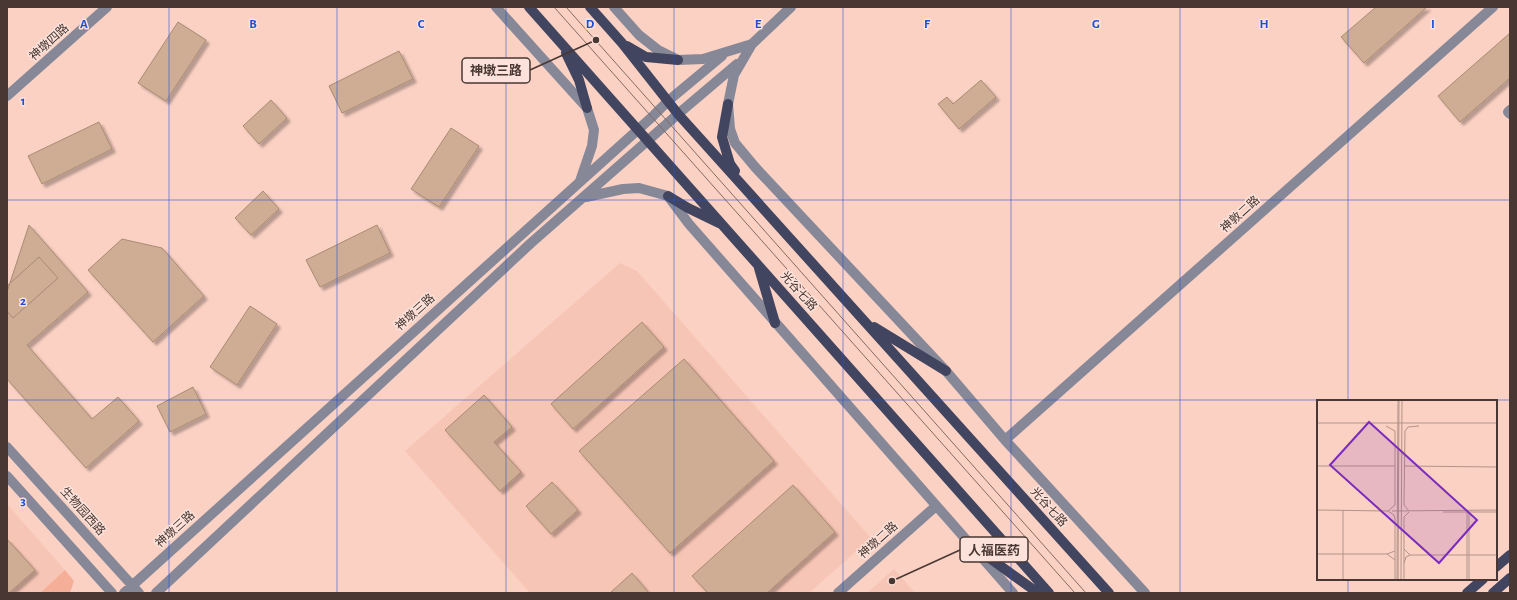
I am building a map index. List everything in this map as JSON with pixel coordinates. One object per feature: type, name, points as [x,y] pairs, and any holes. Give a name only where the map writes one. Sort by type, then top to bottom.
[{"type":"main road","name":"光谷七路","points":[[529,7],[639,129],[1049,593]]},
{"type":"main road","name":"光谷七路","points":[[590,7],[622,43],[678,114],[1109,593]]},
{"type":"main road","points":[[560,41],[579,80],[587,108]]},
{"type":"main road","points":[[622,43],[646,57],[678,60]]},
{"type":"main road","points":[[728,104],[722,137],[730,164],[754,199]]},
{"type":"main road","points":[[668,196],[688,208],[723,225]]},
{"type":"main road","points":[[758,264],[775,323]]},
{"type":"main road","points":[[864,320],[946,371]]},
{"type":"main road","points":[[970,544],[1038,593]]},
{"type":"main road","points":[[1497,566],[1510,555]]},
{"type":"main road","points":[[1493,593],[1510,578]]},
{"type":"main road","points":[[1467,593],[1481,580]]},
{"type":"street","name":"神墩四路","points":[[7,96],[108,7]]},
{"type":"street","points":[[496,7],[587,108],[594,130],[592,146],[580,182]]},
{"type":"street","points":[[614,7],[639,35],[658,50],[678,60],[703,59],[752,44]]},
{"type":"street","points":[[791,7],[752,44],[734,75],[728,104],[730,129],[735,143],[755,167],[946,371],[1005,440],[1145,593]]},
{"type":"street","name":"神敦二路","points":[[1005,440],[1493,7]]},
{"type":"street","name":"神墩三路","points":[[124,593],[135,589],[668,101],[726,52]]},
{"type":"street","points":[[156,593],[531,243],[743,59]]},
{"type":"street","points":[[1510,110],[1508,112],[1510,114]]},
{"type":"street","points":[[584,197],[623,189],[639,188],[668,196],[689,224],[1012,593]]},
{"type":"street","name":"生物园西路","points":[[7,447],[135,589]]},
{"type":"street","points":[[7,476],[112,593]]},
{"type":"street","name":"神墩二路","points":[[838,593],[936,506]]},
{"type":"shaded area","points":[[620,263],[637,271],[871,538],[809,593],[530,593],[405,451]]},
{"type":"shaded area","points":[[7,504],[65,570],[40,593],[7,593]]},
{"type":"shaded area","points":[[894,569],[915,593],[867,593]]},
{"type":"shaded area","points":[[65,570],[74,581],[70,593],[40,593]]},
{"type":"building","points":[[1376,7],[1427,7],[1364,63],[1341,37]]},
{"type":"building","points":[[178,22],[206,40],[166,101],[138,83]]},
{"type":"building","points":[[1510,33],[1510,78],[1460,122],[1438,96]]},
{"type":"building","points":[[399,51],[413,79],[342,113],[329,86]]},
{"type":"building","points":[[981,80],[996,97],[959,129],[938,104],[947,97],[953,104]]},
{"type":"building","points":[[271,100],[287,118],[259,144],[243,126]]},
{"type":"building","points":[[99,122],[112,149],[42,184],[28,156]]},
{"type":"building","points":[[451,128],[479,146],[439,207],[411,189]]},
{"type":"building","points":[[263,191],[279,209],[251,235],[235,218]]},
{"type":"building","points":[[29,225],[88,292],[27,345],[92,419],[118,397],[139,421],[86,468],[7,379],[7,292]]},
{"type":"building","points":[[377,225],[390,253],[320,287],[306,260]]},
{"type":"building","points":[[122,239],[162,248],[204,296],[153,342],[88,270]]},
{"type":"building","points":[[39,257],[58,278],[13,318],[7,311],[7,286]]},
{"type":"building","points":[[250,306],[277,324],[237,385],[210,367]]},
{"type":"building","points":[[642,322],[664,347],[573,429],[551,404]]},
{"type":"building","points":[[684,359],[774,461],[670,553],[579,451]]},
{"type":"building","points":[[193,387],[206,414],[170,432],[157,406]]},
{"type":"building","points":[[484,395],[512,427],[494,442],[521,472],[500,491],[445,430]]},
{"type":"building","points":[[552,482],[578,510],[551,534],[526,506]]},
{"type":"building","points":[[793,485],[835,532],[767,593],[708,593],[692,576]]},
{"type":"building","points":[[7,539],[35,570],[9,593],[7,593]]},
{"type":"building","points":[[632,573],[649,593],[610,593]]},
{"type":"tram line","points":[[554,7],[1075,593]]},
{"type":"tram line","points":[[566,7],[1086,593]]},
{"type":"place","name":"神墩三路","points":[[596,40]]},
{"type":"place","name":"人福医药","points":[[892,581]]}]
